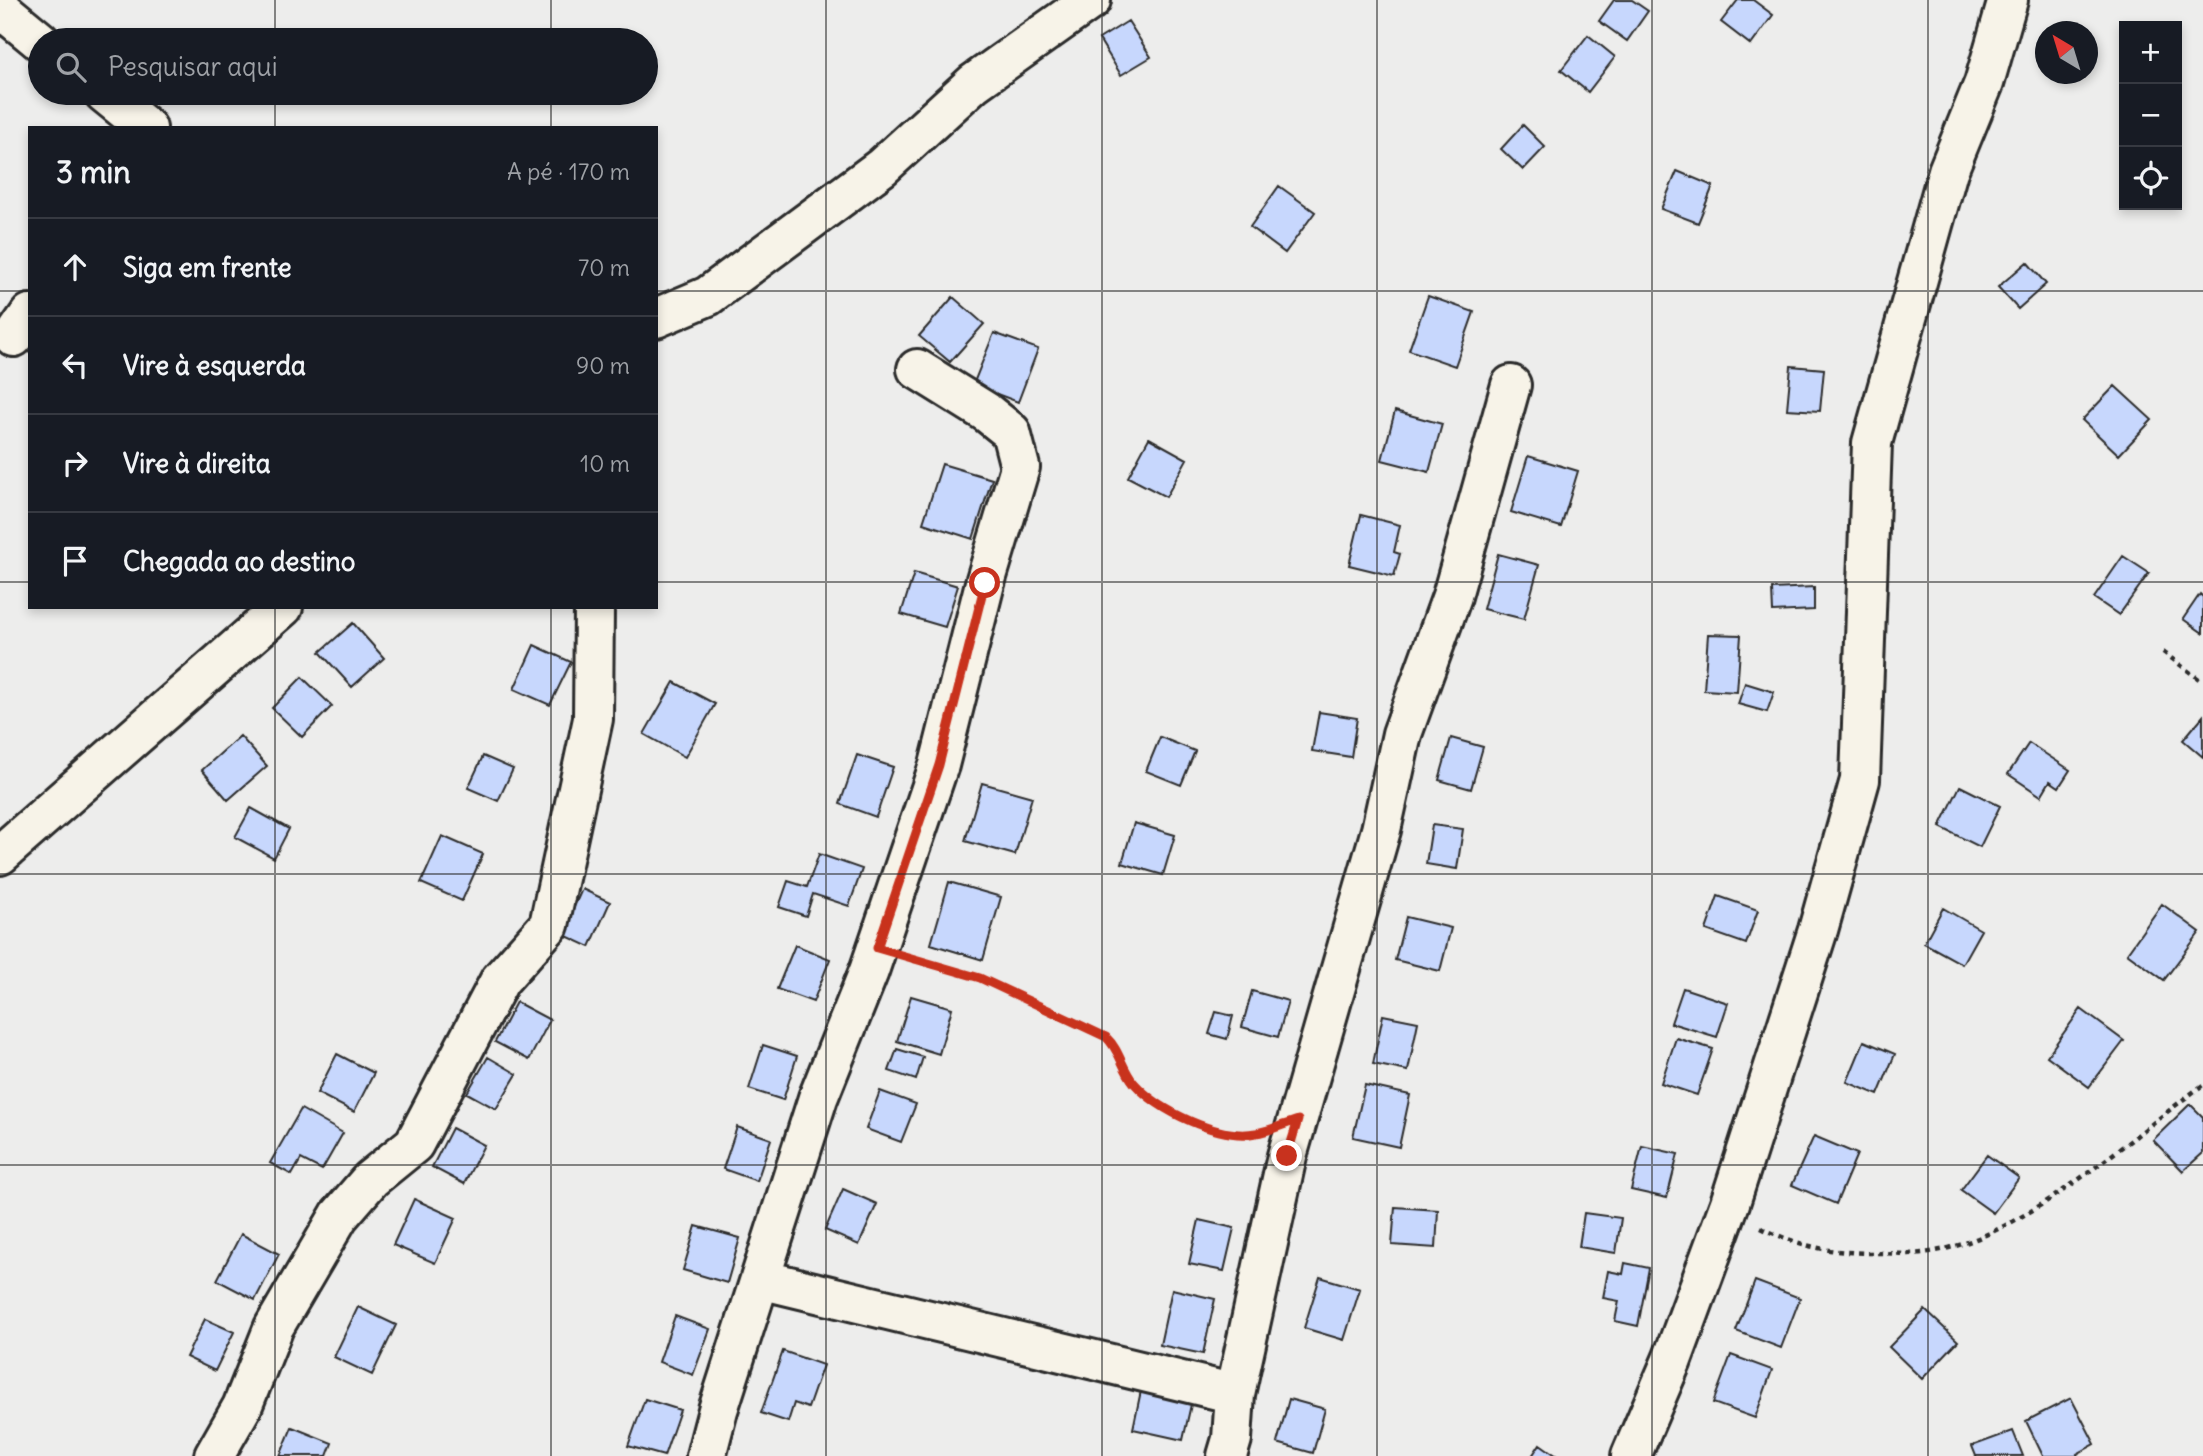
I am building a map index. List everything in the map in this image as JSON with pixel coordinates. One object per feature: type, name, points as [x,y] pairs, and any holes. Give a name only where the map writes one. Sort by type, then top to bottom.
[{"type":"street","points":[[658,317],[708,296],[882,167],[974,83],[1091,0]]},
{"type":"street","points":[[1630,1456],[1672,1360],[1730,1203],[1818,930],[1860,780],[1865,567],[1872,443],[1948,171],[1984,83],[2008,0]]},
{"type":"street","points":[[0,8],[28,31]]},
{"type":"street","points":[[119,105],[145,126]]},
{"type":"street","points":[[706,1456],[718,1410],[818,1098],[877,948],[939,765],[985,583],[1020,467],[1011,432],[986,412],[916,369]]},
{"type":"street","points":[[1227,1456],[1232,1439],[1235,1394],[1298,1120],[1381,830],[1402,734],[1452,596],[1511,385]]},
{"type":"street","points":[[0,855],[281,609]]},
{"type":"street","points":[[214,1456],[242,1407],[274,1327],[339,1216],[371,1179],[414,1144],[500,980],[548,925],[593,719],[594,609]]},
{"type":"street","points":[[760,1279],[1235,1394]]},
{"type":"path","points":[[2163,652],[2203,682]]},
{"type":"path","points":[[877,948],[980,978],[1106,1037],[1115,1045],[1134,1083],[1175,1114],[1193,1122],[1238,1134],[1257,1133],[1298,1120]]},
{"type":"path","points":[[1730,1203],[1752,1223],[1801,1246],[1847,1253],[1923,1253],[1983,1236],[2065,1191],[2203,1085]]},
{"type":"building","points":[[1614,0],[1632,0],[1648,11],[1627,41],[1599,21]]},
{"type":"building","points":[[1738,0],[1753,0],[1773,15],[1751,45],[1721,22]]},
{"type":"building","points":[[1128,21],[1151,57],[1121,75],[1099,39]]},
{"type":"building","points":[[1588,35],[1615,57],[1588,92],[1561,70]]},
{"type":"building","points":[[1523,125],[1545,147],[1523,170],[1501,149]]},
{"type":"building","points":[[1677,171],[1713,186],[1698,223],[1661,209]]},
{"type":"building","points":[[1279,186],[1315,212],[1285,253],[1250,227]]},
{"type":"building","points":[[2027,262],[2046,284],[2018,309],[1998,287]]},
{"type":"building","points":[[1428,296],[1474,312],[1455,366],[1409,350]]},
{"type":"building","points":[[953,297],[984,324],[950,362],[919,336]]},
{"type":"building","points":[[994,333],[1038,349],[1018,402],[973,385]]},
{"type":"building","points":[[1791,366],[1824,369],[1820,411],[1787,409]]},
{"type":"building","points":[[2115,386],[2152,420],[2119,455],[2082,420]]},
{"type":"building","points":[[1395,411],[1442,424],[1429,472],[1382,460]]},
{"type":"building","points":[[1149,438],[1187,459],[1166,497],[1128,477]]},
{"type":"building","points":[[1528,456],[1578,471],[1561,527],[1511,512]]},
{"type":"building","points":[[942,464],[992,479],[973,539],[923,523]]},
{"type":"building","points":[[1361,515],[1400,525],[1394,552],[1400,554],[1394,576],[1349,565]]},
{"type":"building","points":[[1498,554],[1539,565],[1524,619],[1483,609]]},
{"type":"building","points":[[2123,556],[2149,573],[2119,615],[2094,598]]},
{"type":"building","points":[[914,573],[958,586],[945,627],[901,614]]},
{"type":"building","points":[[1814,587],[1814,610],[1773,612],[1772,589]]},
{"type":"building","points":[[2200,594],[2203,597],[2203,633],[2183,619]]},
{"type":"building","points":[[353,623],[384,658],[352,687],[320,652]]},
{"type":"building","points":[[1708,634],[1741,635],[1737,692],[1704,690]]},
{"type":"building","points":[[534,645],[571,662],[550,705],[514,689]]},
{"type":"building","points":[[302,677],[332,706],[302,737],[272,708]]},
{"type":"building","points":[[674,682],[715,704],[685,757],[644,734]]},
{"type":"building","points":[[1745,683],[1774,692],[1767,712],[1738,704]]},
{"type":"building","points":[[1319,712],[1357,718],[1351,757],[1312,751]]},
{"type":"building","points":[[2203,716],[2203,757],[2183,740]]},
{"type":"building","points":[[240,736],[267,766],[228,800],[202,770]]},
{"type":"building","points":[[1160,737],[1195,751],[1181,785],[1146,771]]},
{"type":"building","points":[[1451,738],[1483,747],[1471,789],[1439,780]]},
{"type":"building","points":[[2029,743],[2070,770],[2059,787],[2050,781],[2041,796],[2008,774]]},
{"type":"building","points":[[857,755],[893,767],[876,817],[840,804]]},
{"type":"building","points":[[483,756],[513,769],[498,801],[468,788]]},
{"type":"building","points":[[982,783],[1032,797],[1015,855],[965,841]]},
{"type":"building","points":[[1960,786],[2000,806],[1980,847],[1940,827]]},
{"type":"building","points":[[251,808],[289,829],[274,858],[235,837]]},
{"type":"building","points":[[1134,823],[1175,835],[1163,875],[1122,863]]},
{"type":"building","points":[[1432,825],[1463,829],[1457,869],[1426,864]]},
{"type":"building","points":[[442,836],[483,854],[462,901],[421,883]]},
{"type":"building","points":[[819,854],[862,869],[849,906],[813,894],[806,916],[779,907],[788,881],[807,887]]},
{"type":"building","points":[[949,882],[1001,897],[983,960],[931,944]]},
{"type":"building","points":[[582,889],[610,902],[590,947],[562,934]]},
{"type":"building","points":[[1718,896],[1758,910],[1746,944],[1706,930]]},
{"type":"building","points":[[2162,904],[2200,932],[2164,980],[2127,953]]},
{"type":"building","points":[[1943,908],[1981,930],[1962,964],[1924,943]]},
{"type":"building","points":[[1406,917],[1451,928],[1440,971],[1395,960]]},
{"type":"building","points":[[795,945],[830,959],[813,1002],[777,989]]},
{"type":"building","points":[[1683,988],[1728,1003],[1717,1037],[1671,1023]]},
{"type":"building","points":[[1252,991],[1288,1001],[1278,1037],[1242,1027]]},
{"type":"building","points":[[911,996],[952,1008],[939,1054],[897,1041]]},
{"type":"building","points":[[516,1002],[550,1020],[529,1060],[495,1042]]},
{"type":"building","points":[[2081,1009],[2124,1041],[2089,1087],[2047,1056]]},
{"type":"building","points":[[1216,1012],[1233,1016],[1227,1039],[1209,1034]]},
{"type":"building","points":[[1383,1015],[1418,1022],[1408,1071],[1373,1064]]},
{"type":"building","points":[[1676,1038],[1713,1049],[1697,1095],[1661,1083]]},
{"type":"building","points":[[1864,1041],[1895,1054],[1878,1095],[1847,1082]]},
{"type":"building","points":[[763,1045],[797,1056],[783,1100],[749,1089]]},
{"type":"building","points":[[897,1049],[923,1057],[916,1080],[889,1071]]},
{"type":"building","points":[[337,1054],[374,1073],[354,1112],[317,1093]]},
{"type":"building","points":[[488,1057],[517,1074],[496,1109],[467,1093]]},
{"type":"building","points":[[1365,1085],[1410,1095],[1399,1147],[1353,1137]]},
{"type":"building","points":[[880,1091],[916,1104],[901,1142],[866,1129]]},
{"type":"building","points":[[2190,1104],[2203,1117],[2203,1153],[2183,1171],[2153,1140]]},
{"type":"building","points":[[301,1109],[343,1133],[322,1170],[301,1159],[292,1175],[270,1163]]},
{"type":"building","points":[[737,1127],[771,1139],[757,1181],[723,1169]]},
{"type":"building","points":[[452,1128],[484,1145],[464,1184],[432,1167]]},
{"type":"building","points":[[1814,1136],[1857,1154],[1836,1204],[1792,1185]]},
{"type":"building","points":[[1642,1146],[1678,1154],[1667,1198],[1631,1190]]},
{"type":"building","points":[[1987,1155],[2019,1178],[1993,1213],[1961,1190]]},
{"type":"building","points":[[843,1189],[877,1204],[859,1245],[825,1230]]},
{"type":"building","points":[[414,1199],[456,1218],[435,1263],[393,1245]]},
{"type":"building","points":[[1395,1207],[1438,1210],[1436,1248],[1392,1245]]},
{"type":"building","points":[[1584,1213],[1621,1218],[1616,1253],[1579,1247]]},
{"type":"building","points":[[1199,1220],[1234,1228],[1224,1271],[1189,1264]]},
{"type":"building","points":[[696,1226],[740,1238],[727,1283],[683,1270]]},
{"type":"building","points":[[241,1234],[279,1254],[255,1300],[217,1280]]},
{"type":"building","points":[[1625,1263],[1649,1268],[1638,1326],[1615,1321],[1619,1301],[1603,1298],[1608,1271],[1623,1274]]},
{"type":"building","points":[[1320,1277],[1360,1289],[1344,1340],[1304,1328]]},
{"type":"building","points":[[1755,1281],[1800,1298],[1781,1348],[1736,1331]]},
{"type":"building","points":[[1172,1289],[1215,1299],[1203,1354],[1160,1345]]},
{"type":"building","points":[[358,1307],[396,1325],[372,1375],[334,1357]]},
{"type":"building","points":[[1925,1310],[1958,1341],[1922,1379],[1889,1347]]},
{"type":"building","points":[[675,1316],[710,1329],[693,1375],[659,1362]]},
{"type":"building","points":[[205,1319],[234,1332],[215,1371],[186,1357]]},
{"type":"building","points":[[783,1351],[823,1365],[808,1408],[794,1403],[788,1422],[761,1413]]},
{"type":"building","points":[[1731,1355],[1772,1370],[1755,1418],[1713,1403]]},
{"type":"building","points":[[1144,1376],[1195,1387],[1183,1440],[1133,1429]]},
{"type":"building","points":[[2071,1398],[2095,1444],[2077,1454],[2078,1456],[2043,1456],[2026,1421]]},
{"type":"building","points":[[645,1399],[680,1410],[664,1456],[628,1446]]},
{"type":"building","points":[[1289,1399],[1325,1409],[1313,1453],[1277,1443]]},
{"type":"building","points":[[292,1427],[332,1443],[327,1456],[280,1456]]},
{"type":"building","points":[[2013,1431],[2023,1456],[1976,1456],[1972,1446]]},
{"type":"building","points":[[1540,1444],[1557,1456],[1532,1456]]},
{"type":"route","points":[[985,583],[939,765],[877,948],[980,978],[1106,1037],[1115,1045],[1134,1083],[1175,1114],[1202,1125],[1238,1134],[1257,1133],[1298,1120],[1287,1156]]}]
